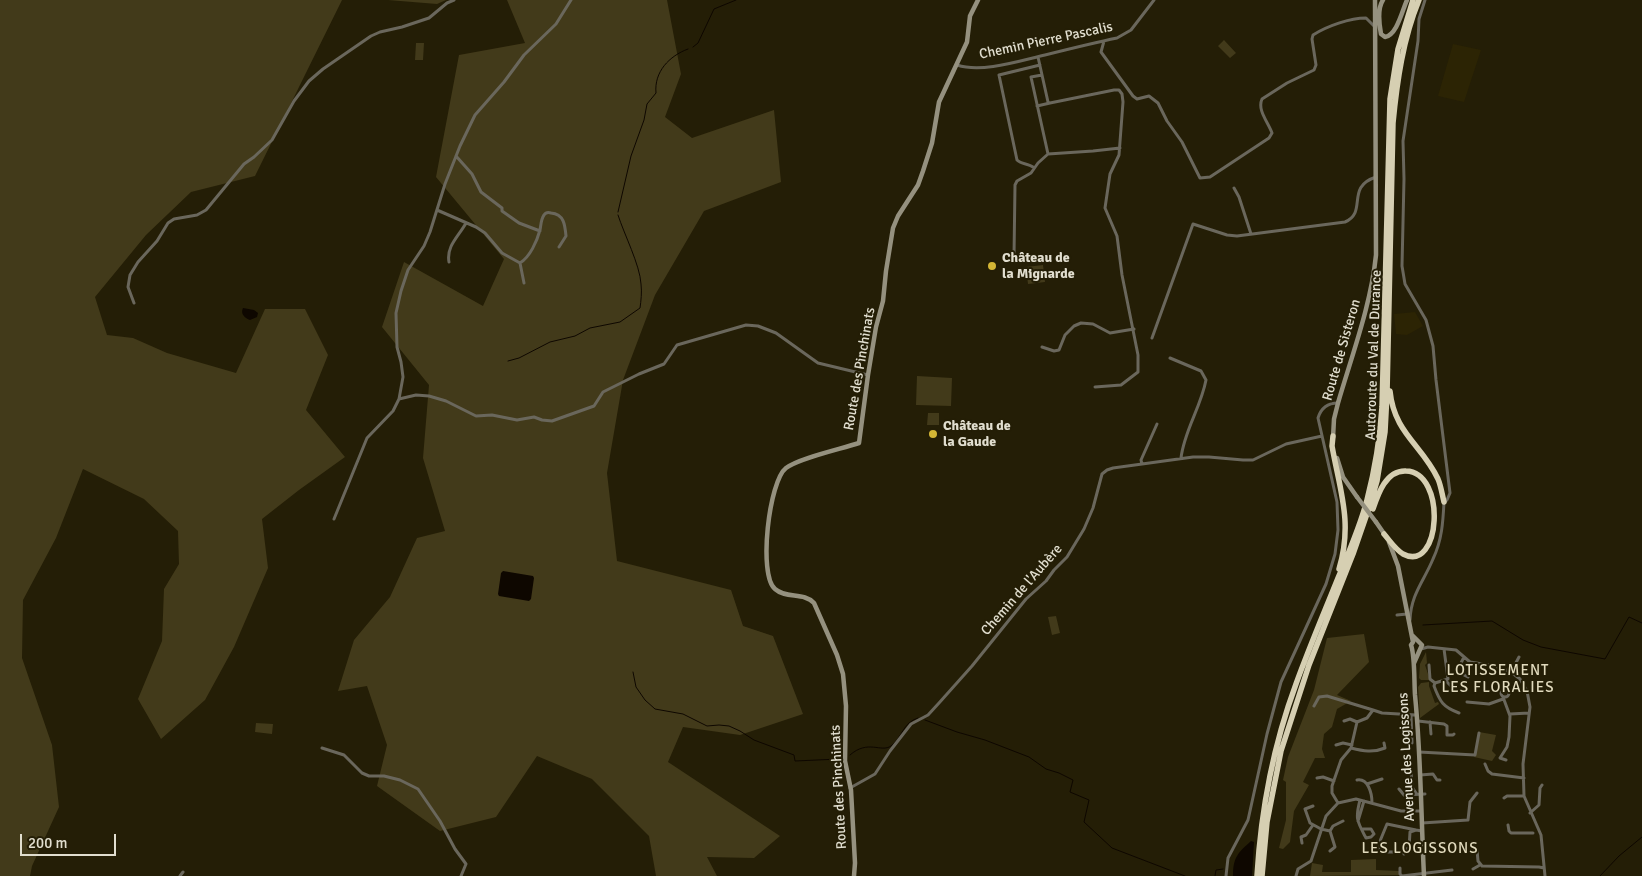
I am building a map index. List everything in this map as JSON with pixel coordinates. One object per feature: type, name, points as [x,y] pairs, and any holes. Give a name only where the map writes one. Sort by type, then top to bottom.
[{"type":"highway","name":"Autoroute du Val de Durance","points":[[1257,876],[1262,822],[1278,740],[1296,685],[1358,528],[1367,500],[1378,452],[1382,406],[1390,99],[1398,49],[1414,0]]},
{"type":"highway","name":"Autoroute du Val de Durance","points":[[1262,876],[1272,786],[1281,751],[1306,673],[1353,554],[1377,481],[1385,432],[1396,95],[1405,44],[1419,0]]},
{"type":"highway","points":[[1390,290],[1390,390],[1394,411],[1406,435],[1434,473],[1440,484],[1444,502]]},
{"type":"highway","points":[[1296,685],[1302,663],[1339,567],[1345,539],[1346,521],[1332,446],[1333,436]]},
{"type":"highway","points":[[1353,554],[1362,539],[1384,484],[1394,473],[1402,471],[1412,472],[1424,480],[1431,494],[1433,519],[1432,536],[1429,546],[1420,554],[1408,556],[1399,551],[1384,534]]},
{"type":"street","points":[[134,303],[128,287],[130,275],[138,262],[157,242],[168,223],[174,219],[206,210],[244,164],[272,140],[294,101],[309,81],[323,68],[371,36],[429,18],[447,3],[454,0]]},
{"type":"street","points":[[334,519],[366,438],[395,408],[399,399],[403,377],[397,347],[397,308],[404,278],[424,246],[456,156],[476,115],[524,55],[556,24],[572,0]]},
{"type":"street","name":"Route des Pinchinats","points":[[854,876],[855,863],[850,788],[845,761],[845,693],[843,674],[838,655],[814,603],[808,598],[782,593],[774,589],[770,579],[766,554],[771,505],[782,472],[796,462],[859,443],[868,375],[876,327],[883,301],[886,270],[894,228],[898,216],[918,185],[932,143],[939,102],[967,42],[970,16],[978,0]]},
{"type":"street","name":"Chemin Pierre Pascalis","points":[[956,66],[980,68],[1038,57],[1124,35],[1131,30],[1154,0]]},
{"type":"street","name":"Route de Sisteron","points":[[1376,0],[1374,27],[1376,52]]},
{"type":"street","name":"Route de Sisteron","points":[[1376,0],[1377,241],[1375,267],[1366,307],[1338,403],[1333,436],[1335,452],[1346,482],[1384,534],[1398,566],[1404,603]]},
{"type":"street","points":[[1383,0],[1380,6],[1379,23],[1381,34],[1388,37],[1393,32],[1407,0]]},
{"type":"street","points":[[1419,648],[1411,634],[1404,603],[1413,597],[1433,559],[1440,541],[1444,502],[1450,493],[1435,358],[1426,320],[1408,290],[1402,266],[1403,140],[1418,41],[1419,19],[1425,0]]},
{"type":"street","points":[[1104,41],[1101,52],[1133,96],[1137,99],[1149,96],[1158,103],[1188,154],[1197,176],[1204,178],[1210,177],[1269,138],[1272,133],[1260,107],[1260,102],[1287,82],[1314,70],[1316,65],[1313,34],[1359,18],[1366,18],[1374,27]]},
{"type":"street","points":[[1038,57],[1048,102],[1050,103]]},
{"type":"street","points":[[1034,168],[1017,160],[999,74],[1040,65]]},
{"type":"street","points":[[1042,75],[1031,77],[1048,154]]},
{"type":"street","points":[[1037,106],[1114,90],[1119,90],[1122,94],[1119,155],[1110,174],[1105,208],[1117,236],[1122,275],[1138,354],[1138,372],[1121,385],[1095,387]]},
{"type":"street","points":[[1029,254],[1014,256],[1014,191],[1017,181],[1028,175],[1048,154],[1093,152],[1120,148]]},
{"type":"street","points":[[456,156],[472,174],[485,197],[502,208],[502,211],[519,223],[540,231]]},
{"type":"street","points":[[1152,338],[1193,224],[1227,235],[1237,236],[1345,222],[1352,219],[1356,212],[1361,185],[1376,177]]},
{"type":"street","points":[[1234,188],[1239,197],[1251,234]]},
{"type":"street","points":[[437,210],[485,233],[502,253],[520,262],[526,260],[540,231],[544,214],[547,212],[553,213],[560,216],[564,223],[566,236],[559,247]]},
{"type":"street","points":[[449,262],[448,254],[451,246],[466,223]]},
{"type":"street","points":[[520,262],[524,283]]},
{"type":"street","points":[[1042,347],[1054,351],[1059,350],[1065,335],[1074,326],[1081,323],[1093,324],[1110,333],[1134,329]]},
{"type":"street","points":[[399,399],[416,395],[429,396],[446,401],[476,416],[492,415],[517,420],[534,417],[552,421],[594,406],[602,392],[664,364],[677,345],[746,325],[758,326],[776,333],[818,363],[868,375]]},
{"type":"street","points":[[1170,358],[1201,371],[1206,380],[1201,402],[1182,450],[1181,458]]},
{"type":"street","points":[[1226,876],[1228,858],[1248,820],[1267,734],[1281,682],[1323,591],[1335,554],[1338,530],[1337,502],[1319,424],[1320,414],[1326,406],[1338,403]]},
{"type":"street","points":[[1142,464],[1141,460],[1157,424]]},
{"type":"street","name":"Chemin de l'Aubère","points":[[850,788],[875,774],[911,724],[928,714],[940,703],[1031,593],[1046,581],[1067,557],[1084,529],[1104,472],[1110,469],[1181,458],[1209,456],[1253,460],[1286,444],[1322,436]]},
{"type":"street","points":[[1411,634],[1410,617],[1413,597]]},
{"type":"street","points":[[1397,615],[1407,614]]},
{"type":"street","points":[[1414,641],[1412,645],[1419,648],[1456,650],[1470,662],[1495,666],[1511,672],[1520,680],[1527,691],[1529,713],[1523,764],[1524,796],[1540,833],[1545,875]]},
{"type":"street","name":"Avenue des Logissons","points":[[1419,648],[1413,666],[1418,721],[1424,875]]},
{"type":"street","points":[[1444,649],[1448,678],[1446,681]]},
{"type":"street","points":[[1464,656],[1461,663],[1464,675],[1468,677]]},
{"type":"street","points":[[1511,672],[1520,657]]},
{"type":"street","points":[[1429,665],[1430,679],[1434,683],[1440,702],[1452,711],[1459,713]]},
{"type":"street","points":[[1434,683],[1446,681]]},
{"type":"street","points":[[1446,681],[1454,689]]},
{"type":"street","points":[[1503,683],[1505,689],[1501,692],[1510,714],[1510,737],[1507,747],[1500,758],[1506,760]]},
{"type":"street","points":[[1314,706],[1319,697],[1327,696],[1382,713],[1417,715]]},
{"type":"street","points":[[1468,702],[1491,704],[1503,698]]},
{"type":"street","points":[[1344,721],[1350,719],[1357,722],[1367,718],[1372,710]]},
{"type":"street","points":[[1510,714],[1529,713]]},
{"type":"street","points":[[1411,716],[1412,743]]},
{"type":"street","points":[[1418,721],[1444,724],[1447,726],[1447,735],[1454,734]]},
{"type":"street","points":[[1338,802],[1332,793],[1334,781],[1341,760],[1352,746],[1357,722]]},
{"type":"street","points":[[1430,722],[1431,734]]},
{"type":"street","points":[[1419,752],[1474,755],[1479,732]]},
{"type":"street","points":[[1336,745],[1343,743],[1365,751],[1384,748],[1384,743]]},
{"type":"street","points":[[322,748],[344,755],[362,773],[369,776],[384,776],[400,780],[418,789],[466,864],[461,876]]},
{"type":"street","points":[[1485,764],[1488,771],[1492,774],[1524,778]]},
{"type":"street","points":[[1411,771],[1412,787],[1421,794]]},
{"type":"street","points":[[1420,775],[1434,774],[1437,780],[1440,780]]},
{"type":"street","points":[[1317,778],[1323,777],[1334,781]]},
{"type":"street","points":[[1367,784],[1382,779]]},
{"type":"street","points":[[1357,780],[1364,780],[1367,784],[1372,803]]},
{"type":"street","points":[[1530,813],[1539,805],[1540,788],[1542,785]]},
{"type":"street","points":[[1399,789],[1404,795],[1421,794]]},
{"type":"street","points":[[1422,823],[1468,820],[1470,802],[1477,793]]},
{"type":"street","points":[[1504,798],[1507,796],[1524,796]]},
{"type":"street","points":[[1296,876],[1298,869],[1311,861],[1326,816],[1338,802],[1352,799],[1362,800],[1401,811],[1421,811]]},
{"type":"street","points":[[1362,800],[1358,822],[1363,829]]},
{"type":"street","points":[[1314,806],[1306,810],[1310,823],[1330,831]]},
{"type":"street","points":[[1330,831],[1334,826],[1343,821]]},
{"type":"street","points":[[1397,852],[1383,852],[1380,849],[1380,841],[1387,824],[1422,831]]},
{"type":"street","points":[[1302,843],[1301,837],[1306,835],[1313,825]]},
{"type":"street","points":[[1508,825],[1509,832],[1511,833],[1540,833]]},
{"type":"street","points":[[1404,854],[1404,850],[1409,848],[1409,834],[1416,830]]},
{"type":"street","points":[[1330,831],[1335,847],[1330,851]]},
{"type":"street","points":[[1478,850],[1480,865]]},
{"type":"street","points":[[1473,869],[1480,865],[1544,866]]},
{"type":"street","points":[[1400,868],[1402,876],[1424,875],[1452,870]]},
{"type":"street","points":[[180,876],[183,872]]},
{"type":"shaded area","points":[[0,0],[342,0],[255,176],[191,192],[146,235],[95,297],[107,335],[133,338],[167,353],[236,373],[265,309],[305,309],[328,355],[306,410],[345,457],[262,519],[268,568],[234,647],[205,700],[161,739],[138,699],[162,641],[164,589],[179,564],[178,531],[144,499],[83,469],[56,538],[23,600],[22,658],[52,745],[59,807],[32,866],[30,876],[0,876]]},
{"type":"shaded area","points":[[388,0],[446,0],[437,4]]},
{"type":"shaded area","points":[[507,0],[667,0],[681,74],[665,117],[692,138],[774,110],[781,182],[704,211],[655,295],[623,380],[607,473],[617,561],[731,590],[743,626],[773,636],[803,714],[740,735],[683,727],[668,762],[780,836],[754,858],[707,857],[717,876],[656,876],[649,836],[592,779],[537,756],[496,817],[440,831],[377,786],[387,745],[367,686],[338,691],[354,640],[390,597],[417,538],[445,531],[423,458],[429,385],[382,327],[404,262],[483,306],[504,259],[436,177],[459,55],[525,43]]},
{"type":"shaded area","points":[[1224,40],[1236,53],[1230,58],[1218,46]]},
{"type":"shaded area","points":[[416,43],[424,43],[423,60],[415,60]]},
{"type":"shaded area","points":[[1453,44],[1481,50],[1464,102],[1438,96]]},
{"type":"shaded area","points":[[1043,265],[1045,282],[1028,284],[1026,267]]},
{"type":"shaded area","points":[[243,308],[254,310],[258,313],[257,317],[250,320],[246,318],[243,314]]},
{"type":"shaded area","points":[[1415,312],[1423,326],[1407,335],[1396,334],[1394,314]]},
{"type":"shaded area","points":[[917,376],[952,378],[951,406],[916,405]]},
{"type":"shaded area","points":[[928,413],[939,413],[939,425],[927,425]]},
{"type":"shaded area","points":[[503,571],[533,576],[531,599],[529,601],[499,596],[501,573]]},
{"type":"shaded area","points":[[1056,616],[1060,633],[1052,635],[1048,617]]},
{"type":"shaded area","points":[[1364,634],[1369,662],[1337,695],[1351,701],[1337,709],[1332,727],[1324,734],[1322,749],[1325,758],[1315,758],[1303,782],[1309,785],[1294,811],[1290,842],[1283,849],[1279,848],[1286,820],[1286,782],[1283,780],[1288,757],[1314,690],[1327,638]]},
{"type":"shaded area","points":[[1426,652],[1427,663],[1425,665],[1430,680],[1421,680],[1419,678],[1420,664]]},
{"type":"shaded area","points":[[1429,682],[1435,703],[1438,702],[1439,704],[1420,718],[1418,687],[1421,683]]},
{"type":"shaded area","points":[[256,723],[273,724],[272,734],[255,732]]},
{"type":"shaded area","points":[[1479,732],[1496,735],[1492,751],[1496,755],[1492,761],[1474,757]]},
{"type":"shaded area","points":[[1251,841],[1254,842],[1252,876],[1233,876],[1237,856]]},
{"type":"shaded area","points":[[1376,859],[1376,870],[1399,871],[1399,875],[1310,876],[1312,863],[1323,865],[1322,872],[1351,872],[1351,860]]},
{"type":"waterway","points":[[693,47],[698,43],[714,9],[736,0]]},
{"type":"waterway","points":[[618,212],[631,156],[644,120],[647,104],[656,93],[657,78],[669,60],[688,49]]},
{"type":"waterway","points":[[508,361],[519,358],[550,342],[575,336],[590,328],[620,322],[640,308],[640,276],[618,215]]},
{"type":"waterway","points":[[1423,625],[1492,621],[1523,640],[1541,647],[1605,659],[1629,617],[1642,623]]},
{"type":"waterway","points":[[633,672],[636,687],[645,700],[655,709],[683,714],[707,726],[729,726],[754,740],[794,755],[795,761],[839,759],[844,757]]},
{"type":"waterway","points":[[850,755],[863,748],[887,748],[891,746],[909,723],[918,718]]},
{"type":"waterway","points":[[925,720],[1029,757],[1046,769],[1073,780],[1070,792],[1089,800],[1084,822],[1112,848],[1185,876]]},
{"type":"waterway","points":[[1600,876],[1619,856],[1642,837]]},
{"type":"waterway","points":[[1215,876],[1216,870],[1223,869]]},
{"type":"place","name":"Château de la Mignarde","points":[[992,266]]},
{"type":"place","name":"Château de la Gaude","points":[[933,434]]},
{"type":"district","name":"LOTISSEMENT LES FLORALIES","points":[[1498,680]]},
{"type":"district","name":"LES LOGISSONS","points":[[1420,849]]}]
